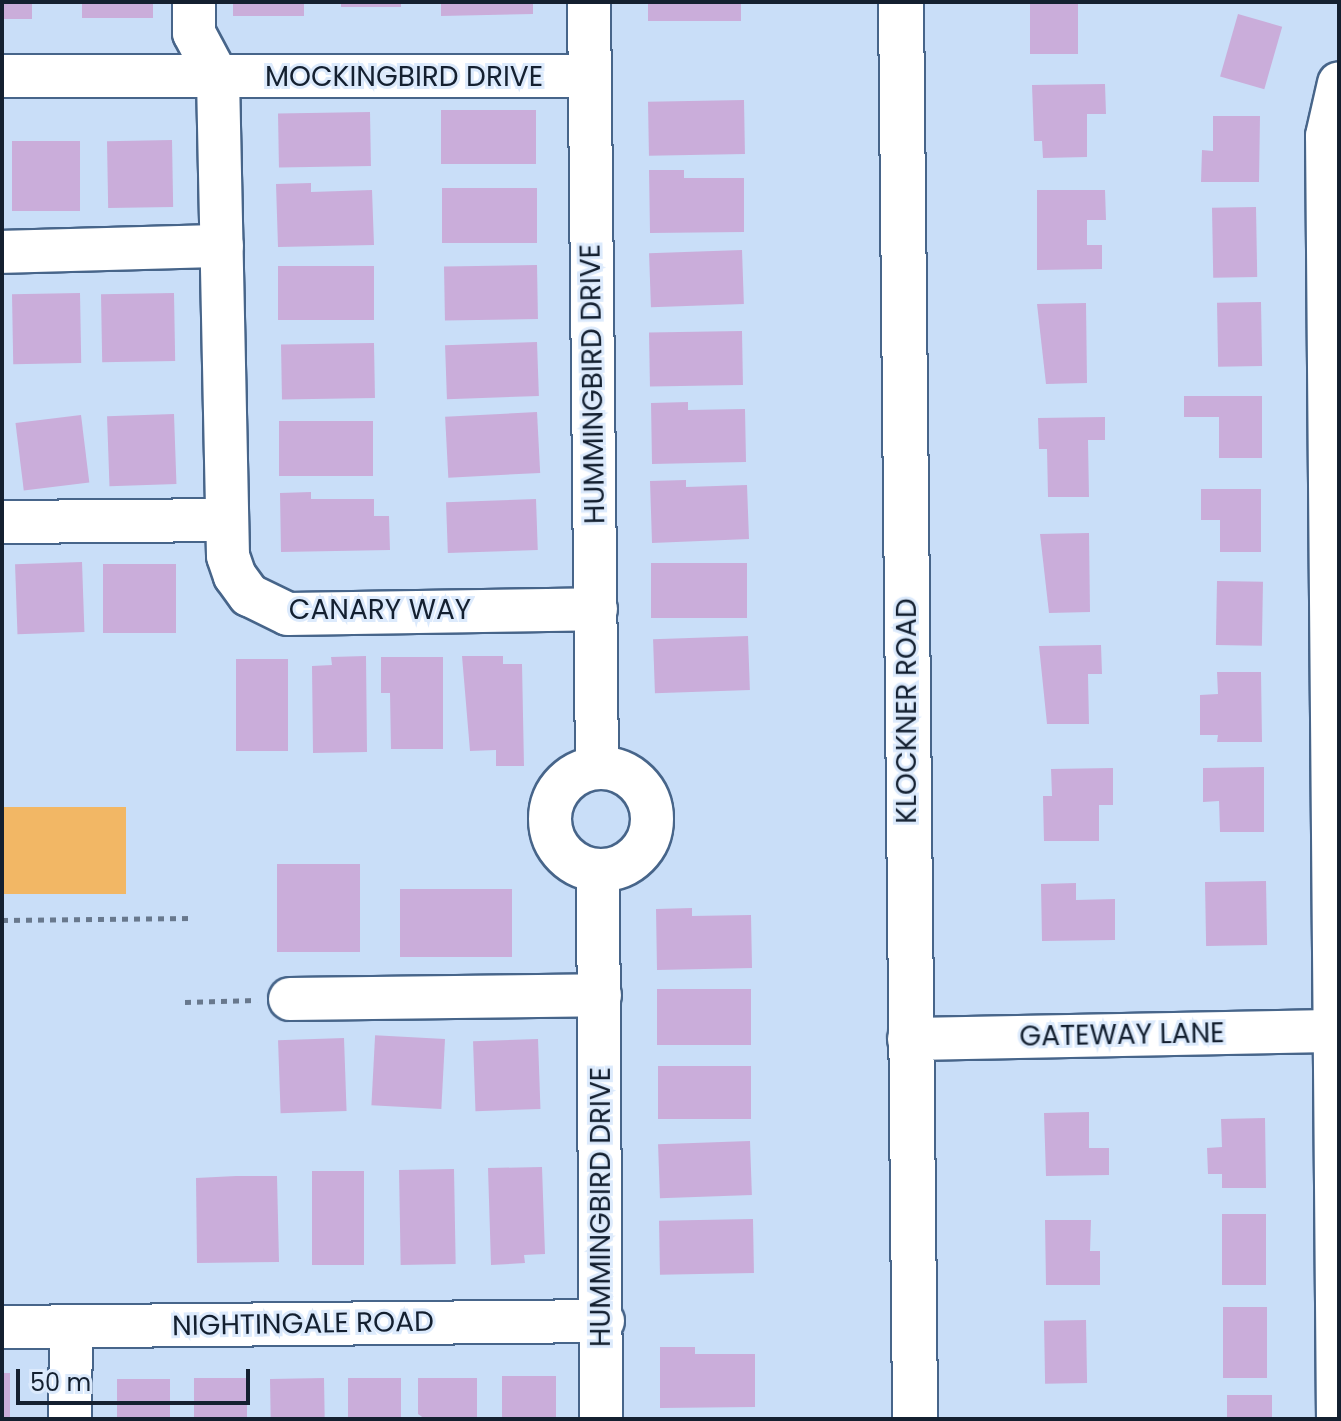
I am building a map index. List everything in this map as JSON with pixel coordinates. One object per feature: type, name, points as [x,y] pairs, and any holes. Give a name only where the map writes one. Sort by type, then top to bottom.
[{"type":"main road","name":"KLOCKNER ROAD","points":[[901,2],[915,1419]]},
{"type":"street","points":[[194,2],[194,33],[218,78]]},
{"type":"street","name":"HUMMINGBIRD DRIVE","points":[[589,2],[597,767]]},
{"type":"street","name":"MOCKINGBIRD DRIVE","points":[[2,76],[589,76]]},
{"type":"street","name":"CANARY WAY","points":[[218,78],[227,520],[235,576],[249,595],[288,614],[596,609]]},
{"type":"street","points":[[1338,1419],[1334,379],[1327,136],[1339,83]]},
{"type":"street","points":[[2,252],[222,246]]},
{"type":"street","points":[[2,522],[227,520]]},
{"type":"street","points":[[597,767],[636,781],[653,818],[646,843],[630,862],[598,870],[566,857],[551,827],[550,810],[566,781],[597,767]]},
{"type":"street","name":"HUMMINGBIRD DRIVE","points":[[598,870],[603,1321],[601,1419]]},
{"type":"street","points":[[290,999],[600,995]]},
{"type":"street","name":"GATEWAY LANE","points":[[909,1039],[1335,1031]]},
{"type":"street","name":"NIGHTINGALE ROAD","points":[[2,1327],[603,1321]]},
{"type":"street","points":[[70,1419],[71,1327]]},
{"type":"path","points":[[2,920],[193,918]]},
{"type":"path","points":[[185,1002],[290,999]]},
{"type":"shaded area","points":[[2,807],[126,807],[126,894],[2,894]]},
{"type":"building","points":[[2,2],[32,2],[32,19],[2,19]]},
{"type":"building","points":[[82,2],[153,2],[153,18],[82,18]]},
{"type":"building","points":[[233,2],[304,2],[304,16],[233,16]]},
{"type":"building","points":[[341,2],[401,2],[401,7],[341,7]]},
{"type":"building","points":[[441,2],[533,2],[533,14],[441,16]]},
{"type":"building","points":[[648,2],[741,2],[741,21],[648,21]]},
{"type":"building","points":[[1030,2],[1078,2],[1078,54],[1030,54]]},
{"type":"building","points":[[1238,14],[1282,27],[1264,89],[1220,76]]},
{"type":"building","points":[[1105,84],[1106,114],[1087,114],[1087,157],[1043,158],[1042,141],[1034,141],[1032,85]]},
{"type":"building","points":[[744,100],[745,154],[649,156],[648,102]]},
{"type":"building","points":[[441,110],[536,110],[536,164],[441,164]]},
{"type":"building","points":[[370,112],[371,166],[279,168],[278,114]]},
{"type":"building","points":[[1213,116],[1260,116],[1259,182],[1201,182],[1202,150],[1213,151]]},
{"type":"building","points":[[172,140],[173,207],[108,208],[107,141]]},
{"type":"building","points":[[12,141],[80,141],[80,211],[12,211]]},
{"type":"building","points":[[649,170],[684,170],[684,178],[744,178],[744,232],[650,233]]},
{"type":"building","points":[[311,183],[311,192],[372,190],[374,245],[278,247],[276,184]]},
{"type":"building","points":[[442,188],[537,188],[537,243],[442,243]]},
{"type":"building","points":[[1037,190],[1105,190],[1106,220],[1087,220],[1087,245],[1102,245],[1102,269],[1037,270]]},
{"type":"building","points":[[1256,207],[1257,277],[1213,278],[1212,208]]},
{"type":"building","points":[[742,250],[744,304],[651,307],[649,253]]},
{"type":"building","points":[[537,265],[538,319],[445,321],[444,267]]},
{"type":"building","points":[[278,266],[374,266],[374,320],[278,320]]},
{"type":"building","points":[[80,293],[81,363],[13,364],[12,294]]},
{"type":"building","points":[[174,293],[175,361],[102,362],[101,294]]},
{"type":"building","points":[[1261,302],[1262,366],[1218,367],[1217,303]]},
{"type":"building","points":[[1086,303],[1087,383],[1046,384],[1037,304]]},
{"type":"building","points":[[742,331],[743,385],[650,387],[649,333]]},
{"type":"building","points":[[537,342],[539,396],[447,399],[445,345]]},
{"type":"building","points":[[374,343],[375,398],[282,400],[281,345]]},
{"type":"building","points":[[1184,396],[1262,396],[1262,458],[1219,458],[1219,417],[1184,417]]},
{"type":"building","points":[[688,402],[688,410],[745,409],[746,462],[652,464],[651,403]]},
{"type":"building","points":[[537,412],[540,473],[448,478],[445,417]]},
{"type":"building","points":[[174,414],[176,484],[109,486],[107,416]]},
{"type":"building","points":[[81,415],[89,482],[24,491],[15,423]]},
{"type":"building","points":[[1105,417],[1105,440],[1088,440],[1089,497],[1048,497],[1047,449],[1039,449],[1038,418]]},
{"type":"building","points":[[279,421],[373,421],[373,476],[279,476]]},
{"type":"building","points":[[686,480],[686,487],[747,485],[749,539],[652,543],[650,481]]},
{"type":"building","points":[[1201,489],[1261,489],[1261,552],[1220,552],[1220,520],[1201,520]]},
{"type":"building","points":[[311,492],[311,499],[374,499],[374,516],[389,516],[390,550],[281,552],[280,493]]},
{"type":"building","points":[[536,499],[538,550],[448,553],[446,502]]},
{"type":"building","points":[[1089,533],[1090,612],[1049,613],[1040,534]]},
{"type":"building","points":[[82,562],[84,632],[17,634],[15,564]]},
{"type":"building","points":[[651,563],[747,563],[747,618],[651,618]]},
{"type":"building","points":[[103,564],[176,564],[176,633],[103,633]]},
{"type":"building","points":[[1217,581],[1263,582],[1262,646],[1216,645]]},
{"type":"building","points":[[748,636],[750,690],[655,693],[653,639]]},
{"type":"building","points":[[1101,645],[1102,674],[1088,674],[1089,724],[1047,724],[1039,646]]},
{"type":"building","points":[[366,656],[367,752],[313,753],[312,666],[332,665],[331,657]]},
{"type":"building","points":[[462,656],[503,656],[503,664],[522,664],[524,766],[496,766],[496,750],[470,751]]},
{"type":"building","points":[[381,657],[443,657],[443,749],[391,749],[390,693],[381,693]]},
{"type":"building","points":[[236,659],[288,659],[288,751],[236,751]]},
{"type":"building","points":[[1217,672],[1261,672],[1262,742],[1217,742],[1218,735],[1200,735],[1200,695],[1218,694]]},
{"type":"building","points":[[1264,767],[1264,832],[1220,832],[1219,801],[1203,802],[1203,768]]},
{"type":"building","points":[[1113,768],[1113,805],[1099,805],[1099,841],[1044,841],[1043,796],[1052,796],[1051,769]]},
{"type":"building","points":[[277,864],[360,864],[360,952],[277,952]]},
{"type":"building","points":[[1266,881],[1267,945],[1206,946],[1205,882]]},
{"type":"building","points":[[1076,883],[1076,900],[1115,899],[1115,940],[1042,941],[1041,884]]},
{"type":"building","points":[[400,889],[512,889],[512,957],[400,957]]},
{"type":"building","points":[[692,908],[692,916],[751,915],[752,968],[657,970],[656,909]]},
{"type":"building","points":[[657,989],[751,989],[751,1045],[657,1045]]},
{"type":"building","points":[[375,1035],[445,1039],[441,1109],[371,1105]]},
{"type":"building","points":[[344,1038],[347,1111],[281,1113],[278,1040]]},
{"type":"building","points":[[538,1039],[540,1109],[475,1111],[473,1041]]},
{"type":"building","points":[[658,1066],[751,1066],[751,1119],[658,1119]]},
{"type":"building","points":[[1089,1112],[1089,1148],[1109,1148],[1109,1175],[1046,1176],[1044,1113]]},
{"type":"building","points":[[1265,1118],[1266,1188],[1222,1188],[1222,1174],[1208,1174],[1207,1148],[1222,1147],[1221,1119]]},
{"type":"building","points":[[750,1141],[752,1195],[660,1198],[658,1144]]},
{"type":"building","points":[[542,1167],[545,1254],[524,1255],[525,1263],[491,1265],[488,1168]]},
{"type":"building","points":[[454,1169],[456,1264],[401,1265],[399,1170]]},
{"type":"building","points":[[312,1171],[364,1171],[364,1265],[312,1265]]},
{"type":"building","points":[[277,1176],[279,1262],[197,1263],[196,1178]]},
{"type":"building","points":[[1222,1214],[1266,1214],[1266,1285],[1222,1285]]},
{"type":"building","points":[[753,1219],[754,1273],[660,1275],[659,1221]]},
{"type":"building","points":[[1045,1220],[1091,1220],[1090,1251],[1100,1251],[1100,1285],[1046,1285]]},
{"type":"building","points":[[1223,1307],[1267,1307],[1267,1378],[1223,1378]]},
{"type":"building","points":[[1086,1320],[1087,1383],[1045,1384],[1044,1321]]},
{"type":"building","points":[[660,1347],[695,1347],[695,1354],[755,1354],[755,1407],[660,1408]]},
{"type":"building","points":[[2,1373],[10,1373],[10,1419],[2,1419]]},
{"type":"building","points":[[502,1376],[556,1376],[556,1419],[502,1419]]},
{"type":"building","points":[[194,1378],[247,1378],[247,1419],[194,1419]]},
{"type":"building","points":[[324,1378],[325,1419],[271,1419],[270,1379]]},
{"type":"building","points":[[348,1378],[401,1378],[401,1419],[348,1419]]},
{"type":"building","points":[[418,1378],[477,1378],[477,1419],[425,1419],[418,1414]]},
{"type":"building","points":[[117,1379],[170,1379],[170,1419],[117,1419]]},
{"type":"building","points":[[1227,1395],[1272,1395],[1272,1419],[1227,1419]]}]
